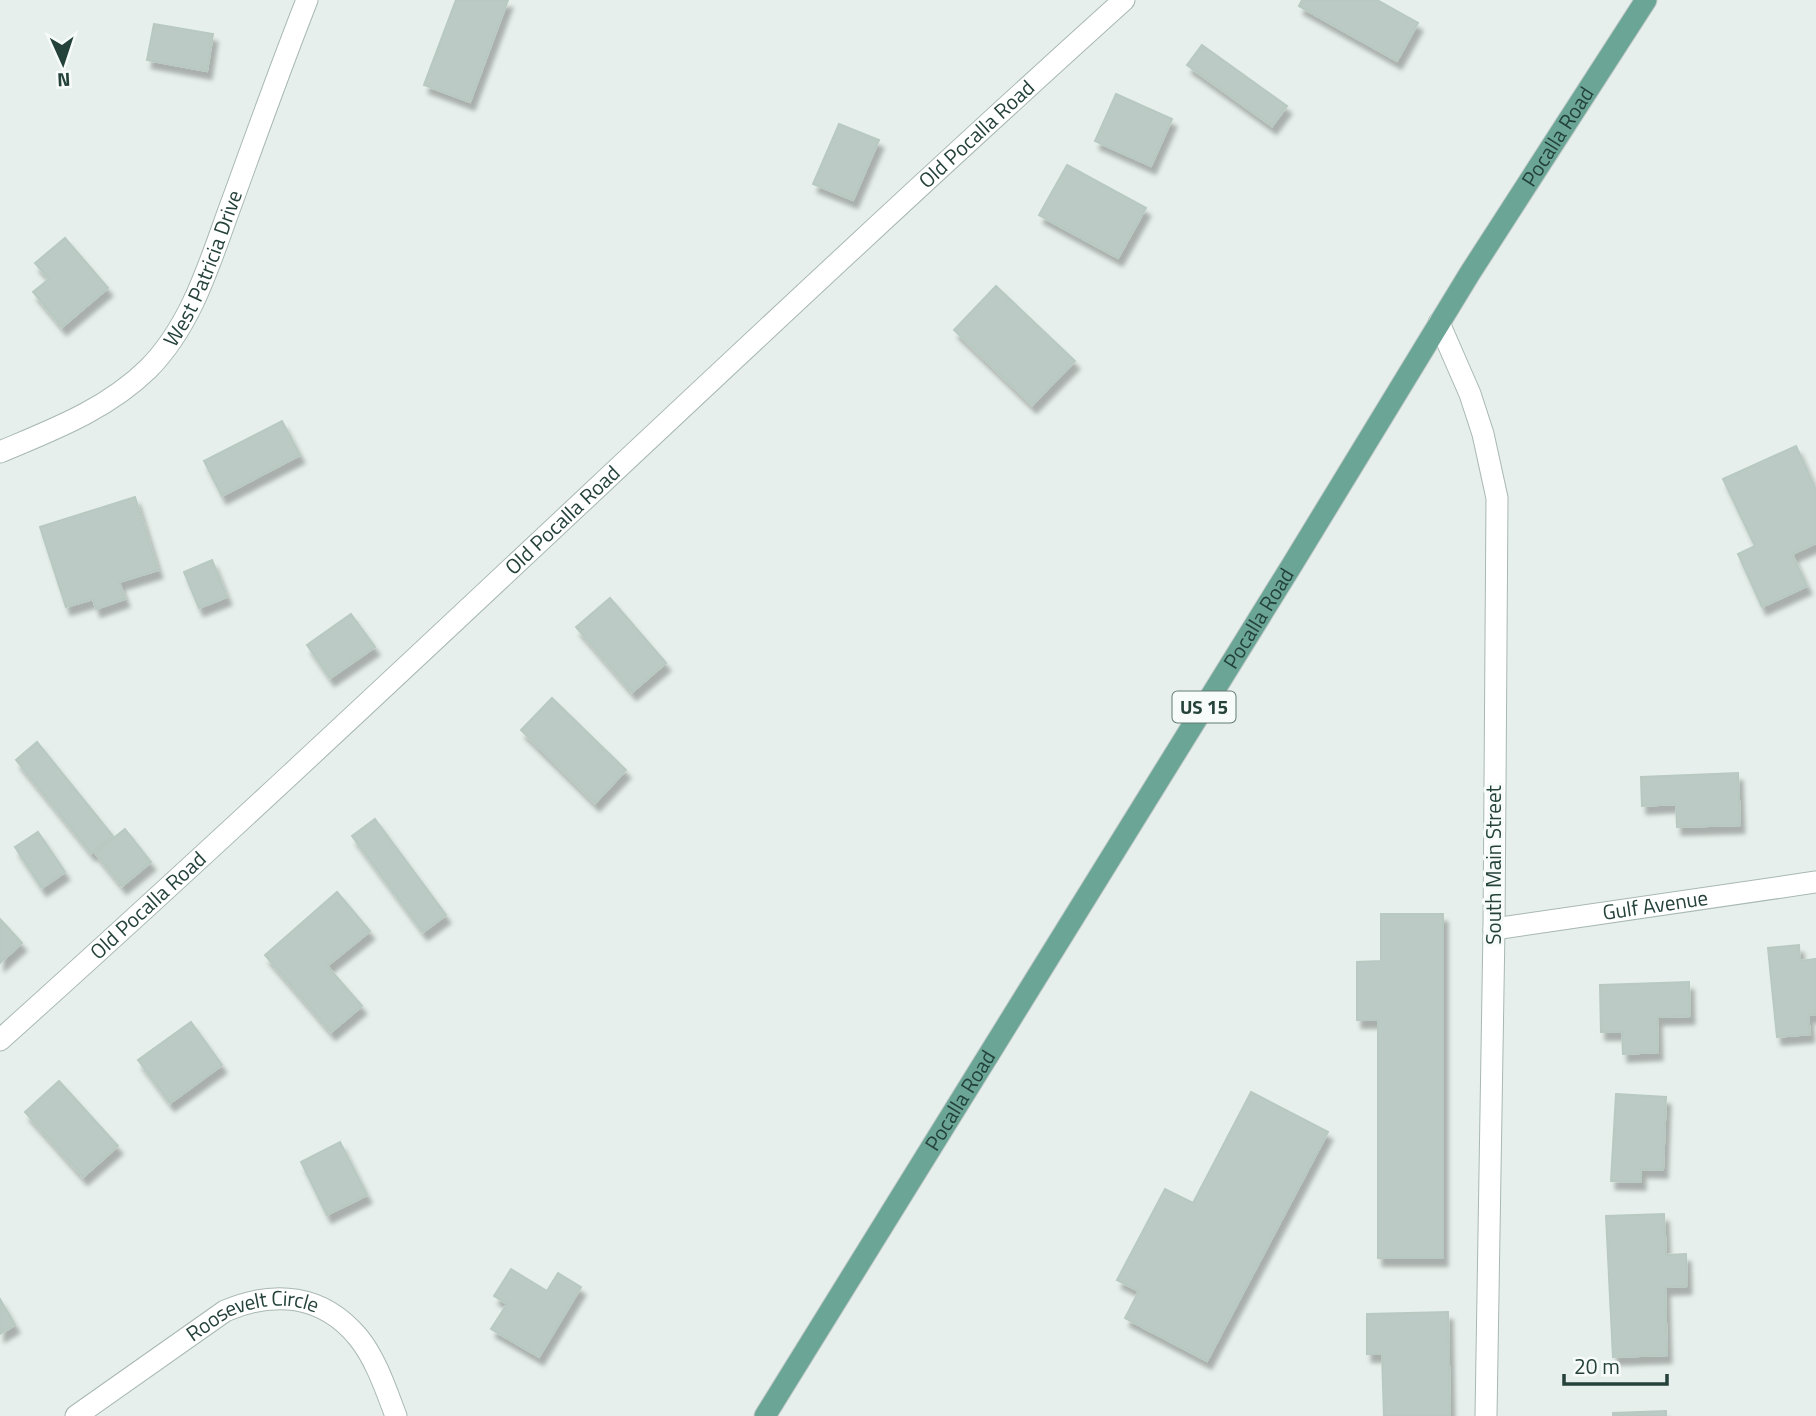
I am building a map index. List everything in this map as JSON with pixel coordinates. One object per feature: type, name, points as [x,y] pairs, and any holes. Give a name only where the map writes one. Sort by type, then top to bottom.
[{"type":"main road","name":"Pocalla Road","points":[[765,1416],[1439,323],[1646,0]]},
{"type":"street","name":"West Patricia Drive","points":[[0,452],[68,424],[101,405],[147,370],[173,340],[205,274],[307,0]]},
{"type":"street","name":"Old Pocalla Road","points":[[0,1040],[186,873],[556,524],[1124,0]]},
{"type":"street","name":"South Main Street","points":[[1439,323],[1470,394],[1483,434],[1497,498],[1494,929],[1486,1416]]},
{"type":"street","name":"Gulf Avenue","points":[[1494,929],[1816,882]]},
{"type":"street","name":"Roosevelt Circle","points":[[76,1416],[225,1311],[248,1301],[267,1298],[314,1303],[340,1319],[360,1339],[396,1416]]},
{"type":"building","points":[[456,0],[508,0],[470,102],[424,85]]},
{"type":"building","points":[[1302,0],[1377,0],[1418,23],[1397,61],[1299,6]]},
{"type":"building","points":[[154,24],[213,34],[207,71],[147,60]]},
{"type":"building","points":[[1202,45],[1287,106],[1272,126],[1187,65]]},
{"type":"building","points":[[1116,94],[1172,119],[1151,166],[1095,141]]},
{"type":"building","points":[[839,124],[879,140],[853,200],[813,184]]},
{"type":"building","points":[[1067,165],[1146,208],[1118,258],[1039,215]]},
{"type":"building","points":[[65,238],[108,288],[62,327],[33,292],[49,279],[35,263]]},
{"type":"building","points":[[996,286],[1075,361],[1032,405],[954,330]]},
{"type":"building","points":[[282,421],[300,455],[222,496],[204,461]]},
{"type":"building","points":[[1796,446],[1816,490],[1816,543],[1792,554],[1807,586],[1762,607],[1738,554],[1755,546],[1723,479]]},
{"type":"building","points":[[135,497],[158,570],[119,582],[125,599],[96,609],[93,599],[66,607],[40,527]]},
{"type":"building","points":[[212,560],[227,597],[199,608],[184,572]]},
{"type":"building","points":[[610,598],[666,663],[632,692],[576,627]]},
{"type":"building","points":[[351,614],[375,647],[330,678],[307,645]]},
{"type":"building","points":[[552,698],[626,770],[595,803],[521,730]]},
{"type":"building","points":[[37,742],[113,836],[91,853],[16,760]]},
{"type":"building","points":[[1738,773],[1740,825],[1677,827],[1676,804],[1642,806],[1641,777]]},
{"type":"building","points":[[375,819],[446,915],[423,932],[352,836]]},
{"type":"building","points":[[125,829],[151,862],[122,886],[95,853]]},
{"type":"building","points":[[38,832],[65,872],[42,888],[15,847]]},
{"type":"building","points":[[337,892],[370,931],[327,966],[362,1006],[331,1032],[265,955]]},
{"type":"building","points":[[1381,914],[1443,914],[1443,1258],[1378,1258],[1378,1020],[1357,1020],[1357,962],[1381,961]]},
{"type":"building","points":[[0,919],[22,943],[0,963]]},
{"type":"building","points":[[1799,945],[1800,961],[1816,959],[1816,1014],[1808,1015],[1810,1034],[1777,1037],[1768,948]]},
{"type":"building","points":[[1689,982],[1690,1016],[1657,1017],[1658,1052],[1623,1054],[1622,1032],[1601,1032],[1600,985]]},
{"type":"building","points":[[191,1022],[222,1065],[170,1103],[138,1060]]},
{"type":"building","points":[[59,1081],[118,1146],[83,1177],[25,1112]]},
{"type":"building","points":[[1251,1092],[1328,1132],[1207,1361],[1125,1318],[1139,1291],[1117,1280],[1165,1189],[1193,1203]]},
{"type":"building","points":[[1616,1094],[1666,1097],[1663,1170],[1641,1169],[1641,1182],[1611,1181]]},
{"type":"building","points":[[340,1142],[367,1195],[327,1215],[301,1162]]},
{"type":"building","points":[[1664,1214],[1666,1255],[1686,1254],[1687,1286],[1665,1287],[1667,1355],[1613,1357],[1606,1216]]},
{"type":"building","points":[[511,1269],[547,1291],[558,1273],[581,1287],[539,1357],[491,1329],[507,1304],[494,1296]]},
{"type":"building","points":[[0,1299],[15,1325],[0,1334]]},
{"type":"building","points":[[1448,1312],[1450,1416],[1384,1416],[1382,1354],[1367,1354],[1367,1314]]},
{"type":"building","points":[[1666,1411],[1666,1416],[1613,1416],[1613,1413]]}]
